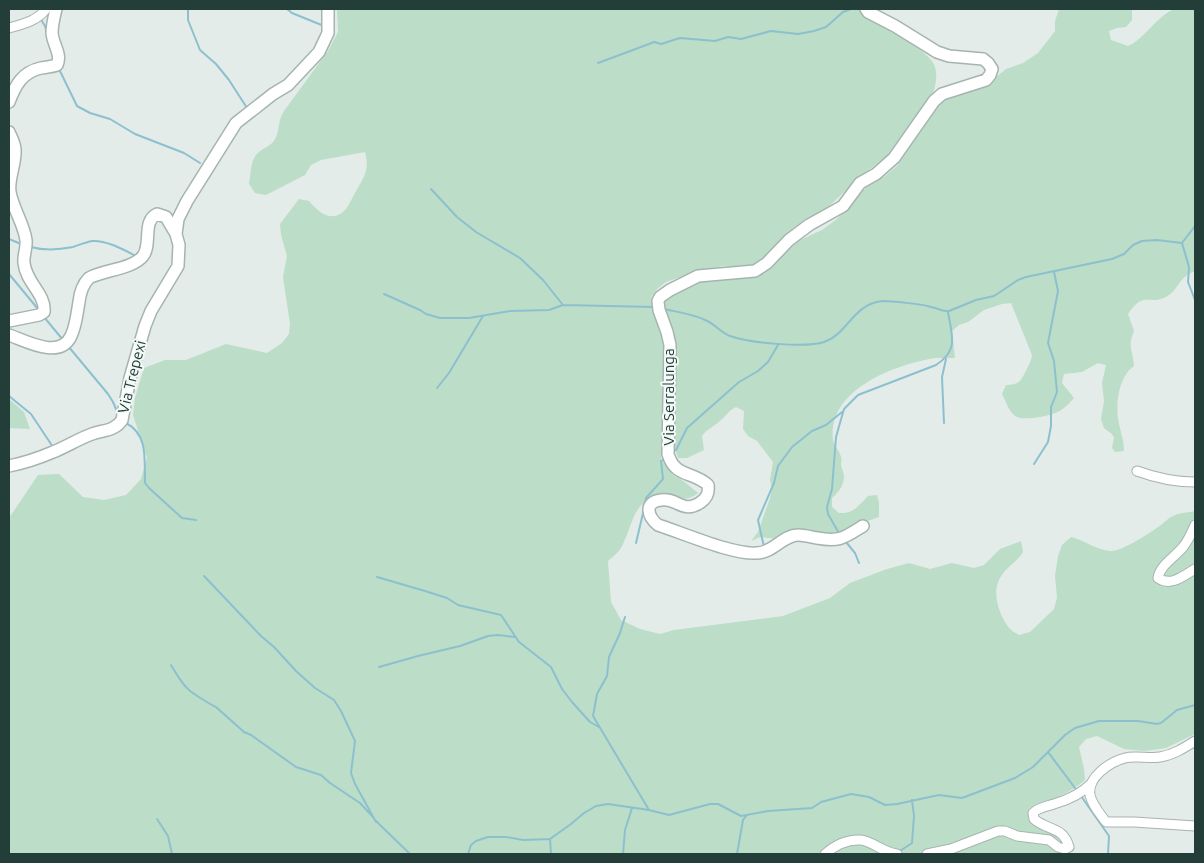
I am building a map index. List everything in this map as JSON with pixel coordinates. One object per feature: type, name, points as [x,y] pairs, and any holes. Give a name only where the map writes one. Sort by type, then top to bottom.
[{"type":"street","points":[[9,28],[35,19],[46,9]]},
{"type":"street","points":[[9,102],[15,85],[21,78],[39,68],[56,65],[59,61],[59,54],[52,33],[56,9]]},
{"type":"street","name":"Via Trepexi","points":[[9,466],[26,462],[92,434],[114,428],[122,420],[130,378],[145,326],[151,311],[178,266],[179,245],[176,234],[178,219],[187,201],[236,123],[273,94],[288,85],[319,52],[328,33],[328,9]]},
{"type":"street","name":"Via Serralunga","points":[[863,526],[846,537],[832,541],[799,535],[791,536],[768,551],[758,553],[718,545],[658,525],[651,520],[648,513],[654,503],[660,500],[669,500],[685,507],[694,506],[706,498],[709,492],[708,485],[702,479],[683,473],[675,468],[670,462],[668,454],[670,345],[659,310],[658,301],[660,296],[698,276],[755,270],[767,263],[789,240],[809,225],[843,206],[860,183],[876,174],[894,158],[934,101],[942,94],[986,80],[990,76],[992,69],[984,59],[950,56],[937,52],[868,12],[866,9]]},
{"type":"street","points":[[9,132],[15,149],[15,158],[9,184],[10,192],[26,239],[24,262],[27,275],[33,287],[42,298],[44,307],[44,312],[39,315],[9,321]]},
{"type":"street","points":[[9,335],[43,348],[61,347],[72,336],[81,290],[88,278],[129,264],[143,256],[148,243],[149,223],[153,216],[157,214],[166,217],[176,234]]},
{"type":"street","points":[[1136,471],[1154,477],[1182,482],[1195,482]]},
{"type":"street","points":[[1195,526],[1184,546],[1159,572],[1158,578],[1164,583],[1173,582],[1195,570]]},
{"type":"street","points":[[927,854],[951,849],[998,831],[1005,831],[1017,836],[1049,840],[1058,847],[1065,849],[1070,847],[1067,838],[1057,830],[1040,824],[1034,819],[1033,813],[1038,808],[1054,804],[1082,792],[1092,783],[1098,773],[1125,758],[1161,757],[1175,753],[1195,741]]},
{"type":"street","points":[[1092,783],[1090,795],[1106,822],[1195,826]]},
{"type":"street","points":[[825,854],[838,844],[861,840],[891,854],[898,854]]},
{"type":"green space","points":[[1180,8],[1195,9],[1195,271],[1185,277],[1174,291],[1166,297],[1155,300],[1142,300],[1128,314],[1134,331],[1131,345],[1134,366],[1124,377],[1121,384],[1117,409],[1124,451],[1115,452],[1112,448],[1114,438],[1104,428],[1101,419],[1104,401],[1102,383],[1106,365],[1098,363],[1082,372],[1064,374],[1062,383],[1074,398],[1059,412],[1029,418],[1020,418],[1012,413],[1002,394],[1006,385],[1017,383],[1021,380],[1032,355],[1011,303],[1002,304],[984,310],[952,331],[955,358],[936,358],[920,361],[884,373],[852,393],[841,407],[834,422],[833,440],[841,458],[844,479],[841,488],[832,498],[832,507],[839,513],[848,512],[855,509],[868,496],[877,495],[879,517],[834,537],[778,539],[760,537],[751,541],[758,532],[770,498],[773,462],[757,441],[748,436],[743,429],[744,411],[736,407],[702,436],[704,450],[687,458],[678,458],[673,441],[663,303],[665,298],[684,287],[701,281],[746,278],[764,273],[798,241],[822,230],[837,219],[868,185],[884,177],[897,166],[934,108],[949,96],[985,86],[1006,69],[1023,63],[1038,53],[1055,31],[1055,21],[1059,9],[1132,9],[1132,20],[1126,27],[1109,31],[1111,40],[1128,46],[1134,43],[1169,12]]},
{"type":"green space","points":[[337,9],[862,9],[878,24],[923,52],[935,67],[934,91],[931,98],[888,155],[866,172],[829,206],[787,235],[765,257],[755,264],[744,267],[724,266],[699,271],[666,282],[651,297],[652,308],[664,344],[661,459],[673,475],[698,493],[685,499],[663,495],[650,498],[636,512],[622,547],[608,561],[611,602],[621,620],[640,629],[660,634],[674,630],[783,616],[830,598],[850,583],[887,569],[909,563],[930,569],[952,563],[974,568],[984,565],[1000,549],[1021,541],[1023,552],[998,581],[996,595],[1005,623],[1019,635],[1030,632],[1054,609],[1057,598],[1055,576],[1058,556],[1062,545],[1071,537],[1100,549],[1115,550],[1136,541],[1171,517],[1195,511],[1195,734],[1166,748],[1145,751],[1124,749],[1097,736],[1086,739],[1079,747],[1085,780],[1066,793],[1029,808],[1028,819],[1056,836],[1066,854],[9,854],[9,518],[38,475],[59,474],[83,497],[104,500],[126,495],[141,479],[147,458],[133,415],[135,398],[144,368],[165,360],[186,360],[226,344],[267,353],[282,343],[289,334],[290,324],[283,277],[287,256],[280,224],[299,199],[309,201],[321,212],[330,216],[340,214],[345,210],[365,173],[367,164],[365,152],[321,160],[311,165],[305,175],[266,195],[255,193],[249,184],[251,167],[255,156],[274,141],[284,111],[328,51],[338,32]]},
{"type":"green space","points":[[9,399],[24,412],[30,429],[9,428]]},
{"type":"waterway","points":[[188,9],[188,20],[200,50],[216,64],[229,80],[247,108]]},
{"type":"waterway","points":[[287,9],[292,13],[324,26]]},
{"type":"waterway","points":[[598,63],[654,42],[661,44],[680,38],[715,41],[728,37],[741,39],[771,31],[798,34],[814,31],[826,27],[843,12],[851,9]]},
{"type":"waterway","points":[[40,18],[45,26],[53,56]]},
{"type":"waterway","points":[[59,69],[77,106],[90,113],[110,119],[135,134],[184,153],[200,163]]},
{"type":"waterway","points":[[431,189],[457,217],[476,232],[520,258],[543,280],[563,305]]},
{"type":"waterway","points":[[664,309],[700,318],[711,323],[727,335],[739,339],[777,344],[816,344],[824,342],[839,333],[857,313],[872,303],[882,301],[899,302],[949,311],[976,300],[994,296],[1018,280],[1026,277],[1112,259],[1124,254],[1133,245],[1142,241],[1157,240],[1182,243],[1195,226]]},
{"type":"waterway","points":[[9,239],[21,244]]},
{"type":"waterway","points":[[31,247],[57,249],[73,247],[90,241],[98,241],[115,246],[136,256]]},
{"type":"waterway","points":[[1182,243],[1189,267],[1188,282],[1195,300]]},
{"type":"waterway","points":[[1034,464],[1048,442],[1051,426],[1051,407],[1057,392],[1054,361],[1048,343],[1058,291],[1054,272]]},
{"type":"waterway","points":[[9,274],[38,309]]},
{"type":"waterway","points":[[384,294],[426,314],[440,318],[469,318],[510,311],[549,310],[563,305],[655,307]]},
{"type":"waterway","points":[[840,535],[828,514],[827,507],[832,489],[836,437],[844,409],[858,395],[936,365],[943,359],[948,354],[952,342],[948,312]]},
{"type":"waterway","points":[[437,388],[449,373],[483,316]]},
{"type":"waterway","points":[[44,317],[63,340]]},
{"type":"waterway","points":[[673,452],[676,450],[687,428],[739,382],[758,371],[768,362],[778,345]]},
{"type":"waterway","points":[[68,346],[108,394],[119,416]]},
{"type":"waterway","points":[[944,423],[942,377],[946,359]]},
{"type":"waterway","points":[[9,396],[31,414],[53,447]]},
{"type":"waterway","points":[[764,547],[758,520],[774,483],[778,466],[792,447],[812,431],[826,425],[842,412]]},
{"type":"waterway","points":[[126,423],[139,434],[142,441],[145,458],[145,483],[182,518],[196,520]]},
{"type":"waterway","points":[[645,504],[646,498],[663,479],[661,461],[666,458]]},
{"type":"waterway","points":[[636,543],[644,509]]},
{"type":"waterway","points":[[846,542],[855,553],[859,563]]},
{"type":"waterway","points":[[204,576],[296,671],[315,688],[334,700],[355,741],[351,773],[376,822]]},
{"type":"waterway","points":[[377,577],[447,598],[458,605],[501,615],[519,642],[551,667],[562,689],[572,702],[590,722],[599,727]]},
{"type":"waterway","points":[[625,617],[609,657],[607,676],[597,694],[593,716],[649,810]]},
{"type":"waterway","points":[[379,667],[460,646],[488,636],[515,637]]},
{"type":"waterway","points":[[171,665],[185,687],[216,707],[244,732],[296,767],[321,775],[360,803],[373,817]]},
{"type":"waterway","points":[[468,854],[471,845],[488,837],[506,837],[523,840],[550,839],[584,813],[596,806],[608,804],[669,815],[710,804],[718,804],[741,816],[768,811],[812,808],[821,802],[851,794],[869,797],[885,805],[939,795],[962,798],[1015,778],[1033,767],[1065,735],[1075,728],[1099,721],[1138,721],[1157,724],[1177,710],[1195,705]]},
{"type":"waterway","points":[[1048,752],[1078,792]]},
{"type":"waterway","points":[[1081,796],[1109,836],[1108,854]]},
{"type":"waterway","points":[[900,851],[912,843],[914,816],[912,800]]},
{"type":"waterway","points":[[623,854],[625,830],[632,808]]},
{"type":"waterway","points":[[737,854],[743,820],[746,816]]},
{"type":"waterway","points":[[157,819],[168,836],[172,854]]},
{"type":"waterway","points":[[376,821],[410,854]]},
{"type":"waterway","points":[[550,839],[551,854]]}]
